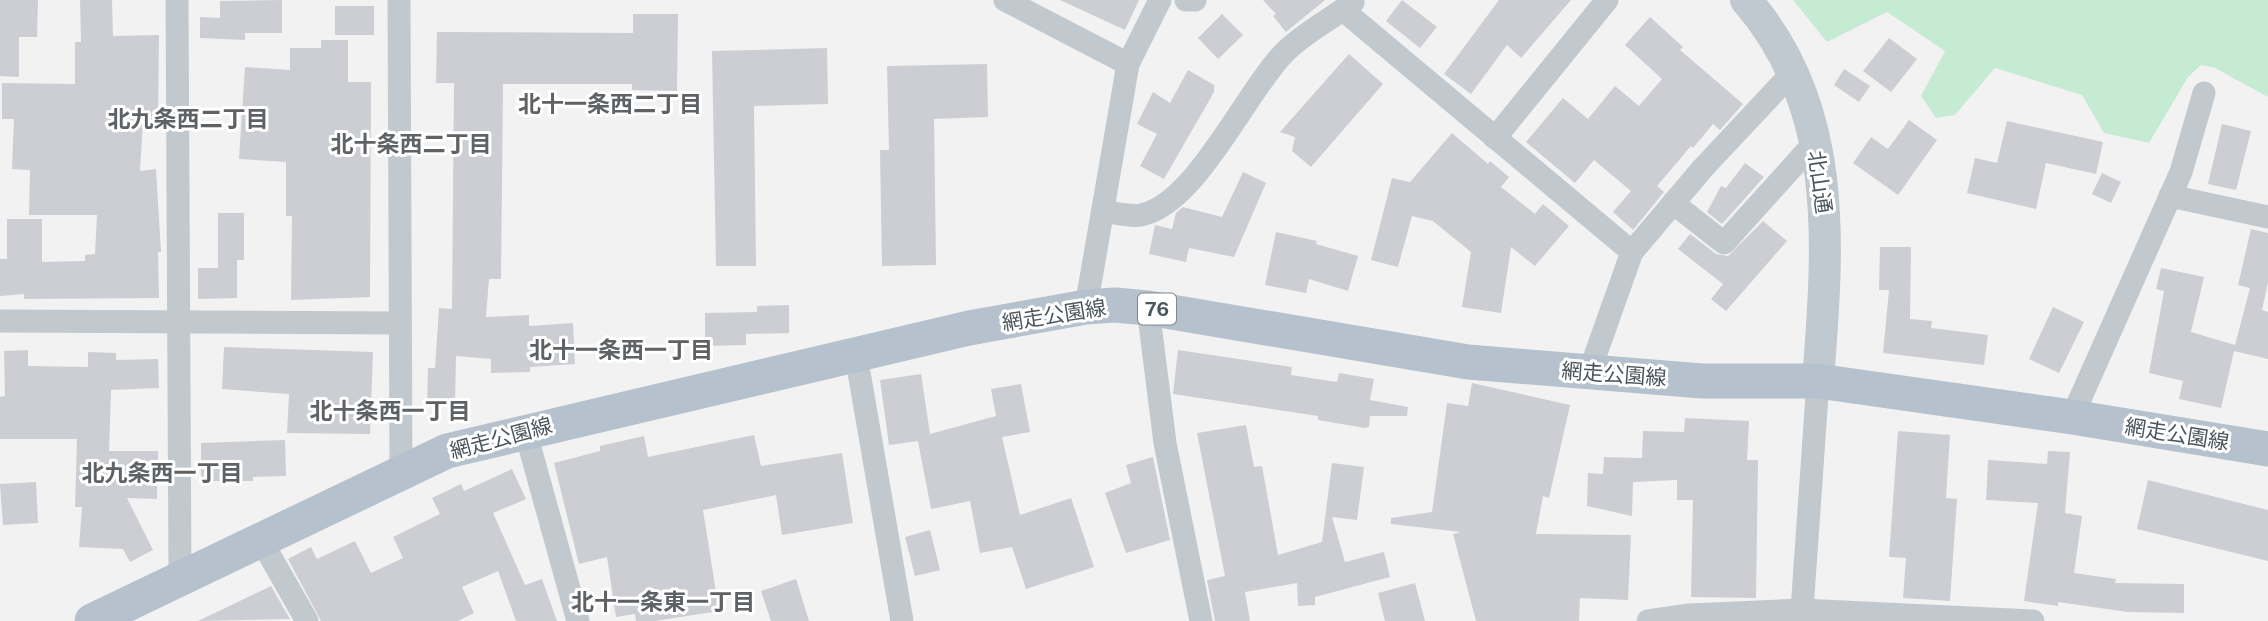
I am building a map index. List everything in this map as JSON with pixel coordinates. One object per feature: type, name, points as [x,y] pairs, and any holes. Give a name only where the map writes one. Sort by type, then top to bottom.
[{"type":"main road","name":"網走公園線","points":[[92,621],[447,451],[525,430],[969,328],[1086,307],[1115,305],[1148,308],[1468,362],[1702,381],[1818,381],[2072,417],[2268,449]]},
{"type":"street","points":[[177,0],[181,320],[180,578]]},
{"type":"street","points":[[399,0],[401,472]]},
{"type":"street","points":[[1005,0],[1128,64]]},
{"type":"street","points":[[1086,307],[1128,64],[1160,0]]},
{"type":"street","points":[[1186,0],[1195,0]]},
{"type":"street","points":[[1495,138],[1607,0]]},
{"type":"street","name":"北山通","points":[[1746,0],[1792,73],[1815,142],[1826,209],[1827,256],[1818,381]]},
{"type":"street","points":[[1103,211],[1139,216],[1169,200],[1220,145],[1257,85],[1286,50],[1349,5],[1495,138],[1632,253]]},
{"type":"street","points":[[1589,373],[1632,253],[1673,203],[1792,73]]},
{"type":"street","points":[[2072,417],[2181,172],[2204,93]]},
{"type":"street","points":[[1673,203],[1724,243],[1815,142]]},
{"type":"street","points":[[2170,196],[2268,217]]},
{"type":"street","points":[[1148,308],[1165,443],[1200,621]]},
{"type":"street","points":[[0,321],[400,323]]},
{"type":"street","points":[[856,355],[902,621]]},
{"type":"street","points":[[1802,610],[1818,381]]},
{"type":"street","points":[[525,430],[578,621]]},
{"type":"street","points":[[261,540],[307,621]]},
{"type":"street","points":[[1648,621],[1689,615],[1802,610],[2033,621]]},
{"type":"green space","points":[[1793,0],[2268,0],[2268,97],[2215,68],[2201,65],[2188,77],[2149,143],[2104,133],[2082,95],[1995,68],[1955,115],[1936,118],[1921,96],[1945,51],[1887,12],[1827,42]]},
{"type":"building","points":[[0,0],[38,0],[37,37],[19,37],[19,77],[0,76]]},
{"type":"building","points":[[80,0],[112,0],[113,36],[159,35],[158,119],[143,120],[140,171],[156,169],[161,252],[158,252],[159,298],[24,299],[24,294],[0,296],[0,259],[7,259],[7,219],[42,219],[42,262],[85,261],[85,255],[95,254],[97,215],[29,215],[30,170],[12,169],[14,119],[2,119],[2,83],[75,84],[75,42],[81,42]]},
{"type":"building","points":[[282,0],[282,33],[245,33],[245,40],[200,38],[200,17],[220,18],[220,1]]},
{"type":"building","points":[[1060,0],[1139,0],[1125,30]]},
{"type":"building","points":[[1263,0],[1325,0],[1286,32],[1273,16],[1276,14]]},
{"type":"building","points":[[1402,0],[1437,27],[1420,48],[1386,21]]},
{"type":"building","points":[[1499,0],[1571,0],[1521,58],[1507,45],[1471,94],[1444,74]]},
{"type":"building","points":[[335,6],[374,6],[374,35],[335,35]]},
{"type":"building","points":[[633,14],[678,14],[677,91],[632,90],[632,84],[503,84],[501,279],[489,279],[486,317],[529,315],[529,326],[573,323],[575,364],[530,367],[530,372],[491,373],[491,359],[456,356],[455,404],[427,404],[428,368],[435,368],[439,308],[452,309],[454,83],[436,83],[437,32],[633,33]]},
{"type":"building","points":[[1222,14],[1243,35],[1218,59],[1198,38]]},
{"type":"building","points":[[1650,17],[1683,47],[1680,50],[1743,104],[1720,130],[1713,124],[1693,148],[1691,146],[1657,186],[1664,192],[1633,230],[1613,212],[1631,191],[1594,160],[1575,183],[1526,142],[1563,98],[1588,119],[1615,86],[1639,106],[1662,79],[1625,45]]},
{"type":"building","points":[[1889,38],[1917,59],[1891,92],[1863,71]]},
{"type":"building","points":[[321,40],[348,40],[348,82],[371,82],[370,297],[291,300],[292,216],[286,216],[286,162],[239,159],[245,67],[290,70],[290,48],[321,48]]},
{"type":"building","points":[[827,48],[828,104],[754,106],[756,266],[716,266],[712,51]]},
{"type":"building","points":[[1349,54],[1383,84],[1311,167],[1292,151],[1295,137],[1280,132]]},
{"type":"building","points":[[987,64],[988,117],[934,119],[936,265],[882,266],[880,150],[889,150],[887,66]]},
{"type":"building","points":[[1844,69],[1870,86],[1859,102],[1834,85]]},
{"type":"building","points":[[1188,70],[1214,85],[1214,92],[1164,179],[1140,166],[1157,134],[1137,124],[1153,92],[1170,103]]},
{"type":"building","points":[[1909,120],[1937,140],[1898,195],[1853,163],[1871,137],[1888,149]]},
{"type":"building","points":[[2007,121],[2103,142],[2096,174],[2046,163],[2036,209],[1967,193],[1975,158],[1997,163]]},
{"type":"building","points":[[2222,124],[2251,131],[2236,190],[2208,184]]},
{"type":"building","points":[[1452,133],[1488,164],[1490,161],[1509,177],[1501,187],[1535,214],[1543,204],[1569,226],[1535,266],[1511,247],[1501,313],[1462,307],[1471,252],[1433,221],[1412,216],[1398,267],[1371,260],[1392,178],[1410,182]]},
{"type":"building","points":[[1745,163],[1764,177],[1722,224],[1707,212],[1721,186],[1726,188]]},
{"type":"building","points":[[1243,172],[1266,183],[1234,257],[1189,248],[1186,262],[1149,254],[1155,225],[1172,229],[1176,213],[1183,207],[1222,217]]},
{"type":"building","points":[[2102,173],[2121,182],[2111,203],[2092,194]]},
{"type":"building","points":[[218,213],[244,213],[244,260],[237,260],[237,298],[198,299],[198,268],[218,268]]},
{"type":"building","points":[[1763,221],[1787,241],[1726,311],[1711,299],[1723,284],[1678,249],[1690,234],[1716,254],[1728,256]]},
{"type":"building","points":[[2251,229],[2268,233],[2268,282],[2262,310],[2268,312],[2268,359],[2234,351],[2221,408],[2179,399],[2183,381],[2149,373],[2164,291],[2156,289],[2161,268],[2204,277],[2191,332],[2235,345],[2250,288],[2238,285]]},
{"type":"building","points":[[1276,232],[1317,241],[1316,244],[1358,256],[1348,291],[1309,279],[1306,293],[1265,285]]},
{"type":"building","points":[[1880,247],[1911,247],[1910,319],[1932,321],[1931,328],[1988,335],[1984,365],[1883,353],[1889,290],[1879,290]]},
{"type":"building","points":[[789,305],[789,333],[746,334],[746,345],[705,346],[705,313],[757,312],[757,306]]},
{"type":"building","points":[[2053,307],[2084,322],[2059,373],[2029,359]]},
{"type":"building","points":[[224,347],[373,352],[370,434],[287,433],[289,394],[222,389]]},
{"type":"building","points":[[28,350],[28,366],[88,367],[88,352],[116,353],[116,360],[158,359],[159,388],[111,390],[109,451],[158,451],[157,499],[127,498],[153,550],[130,562],[123,549],[79,547],[82,507],[75,507],[77,439],[0,439],[0,397],[5,396],[4,351]]},
{"type":"building","points":[[1178,350],[1292,367],[1291,375],[1337,382],[1339,373],[1374,379],[1370,400],[1408,407],[1407,416],[1370,416],[1369,427],[1365,428],[1318,420],[1318,416],[1173,394]]},
{"type":"building","points":[[921,374],[930,434],[996,416],[991,389],[1021,384],[1030,432],[1002,437],[1020,515],[1071,498],[1094,567],[1026,589],[1012,547],[980,553],[970,501],[931,509],[918,441],[889,445],[880,380]]},
{"type":"building","points":[[1472,383],[1570,405],[1549,498],[1543,496],[1536,534],[1631,535],[1628,600],[1580,598],[1579,621],[1476,621],[1453,534],[1461,532],[1391,524],[1391,518],[1432,512],[1447,403],[1468,406]]},
{"type":"building","points":[[1685,418],[1749,421],[1747,460],[1758,460],[1756,598],[1691,597],[1693,500],[1677,500],[1677,480],[1633,482],[1632,516],[1587,506],[1588,473],[1603,474],[1604,457],[1642,458],[1643,431],[1684,432]]},
{"type":"building","points":[[1246,425],[1254,467],[1262,466],[1278,555],[1322,542],[1332,463],[1364,467],[1357,520],[1332,517],[1345,562],[1384,552],[1390,577],[1315,597],[1315,605],[1298,606],[1297,583],[1245,592],[1250,621],[1215,621],[1207,580],[1225,576],[1197,433]]},
{"type":"building","points":[[1898,431],[1950,435],[1946,498],[1957,499],[1950,601],[1903,598],[1906,558],[1889,557]]},
{"type":"building","points":[[754,435],[761,466],[842,453],[853,523],[782,535],[776,495],[703,510],[719,611],[655,621],[636,621],[635,614],[616,617],[607,557],[579,564],[554,463],[600,451],[600,446],[644,436],[648,457]]},
{"type":"building","points":[[285,440],[286,476],[253,477],[253,481],[201,481],[201,443]]},
{"type":"building","points":[[2048,451],[2070,452],[2065,513],[2082,516],[2074,573],[2116,579],[2115,583],[2184,584],[2184,613],[2128,612],[2058,602],[2058,606],[2024,601],[2038,503],[1986,500],[1988,460],[2047,464]]},
{"type":"building","points":[[1153,457],[1170,540],[1126,553],[1105,493],[1131,483],[1126,465]]},
{"type":"building","points":[[512,469],[526,499],[493,513],[525,585],[542,579],[557,621],[516,621],[498,571],[462,587],[474,613],[458,621],[321,621],[288,559],[311,547],[317,559],[355,541],[371,573],[403,558],[393,537],[440,514],[432,498],[461,484],[464,491]]},
{"type":"building","points":[[2148,480],[2268,510],[2268,561],[2137,529]]},
{"type":"building","points":[[36,482],[38,523],[3,525],[0,484]]},
{"type":"building","points":[[930,530],[940,570],[915,576],[905,537]]},
{"type":"building","points":[[796,579],[809,621],[771,621],[761,591]]},
{"type":"building","points":[[1415,583],[1425,621],[1385,621],[1378,593]]},
{"type":"building","points":[[271,586],[290,619],[198,621]]},
{"type":"district","name":"北十一条西二丁目","points":[[610,103]]},
{"type":"district","name":"北九条西二丁目","points":[[188,118]]},
{"type":"district","name":"北十条西二丁目","points":[[411,143]]},
{"type":"district","name":"北十一条西一丁目","points":[[621,349]]},
{"type":"district","name":"北十条西一丁目","points":[[390,410]]},
{"type":"district","name":"北九条西一丁目","points":[[162,472]]},
{"type":"district","name":"北十一条東一丁目","points":[[663,601]]}]
